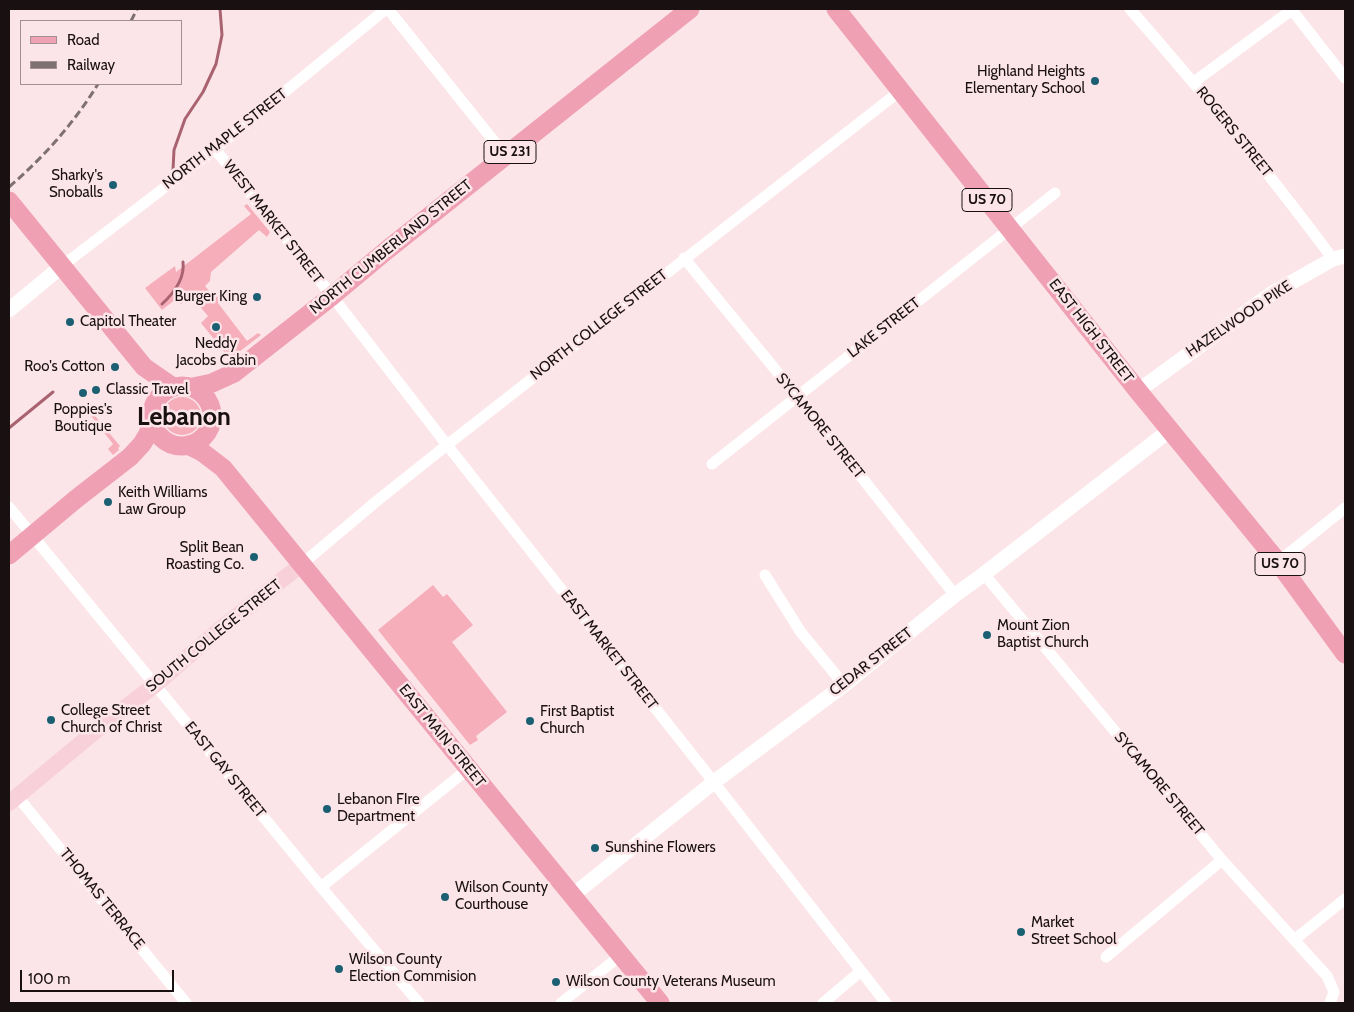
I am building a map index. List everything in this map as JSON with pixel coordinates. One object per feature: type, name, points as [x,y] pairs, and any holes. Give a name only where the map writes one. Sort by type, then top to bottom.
[{"type":"main road","name":"NORTH CUMBERLAND STREET","points":[[193,387],[212,383],[234,373],[690,9]]},
{"type":"main road","name":"EAST HIGH STREET","points":[[836,9],[1138,391],[1278,562],[1345,654]]},
{"type":"main road","points":[[9,200],[144,367],[173,387],[162,393],[153,412],[148,434],[130,457],[9,555]]},
{"type":"main road","points":[[144,367],[155,428],[167,442],[182,445]]},
{"type":"main road","name":"NORTH CUMBERLAND STREET","points":[[212,417],[234,373]]},
{"type":"main road","name":"US 231","points":[[173,387],[193,387]]},
{"type":"main road","points":[[193,387],[206,396],[212,417]]},
{"type":"main road","name":"US 231","points":[[182,445],[200,440],[205,436],[212,417]]},
{"type":"main road","name":"EAST MAIN STREET","points":[[212,417],[212,436],[223,468]]},
{"type":"main road","points":[[130,457],[162,446],[182,445]]},
{"type":"main road","name":"EAST MAIN STREET","points":[[182,445],[202,452],[223,468],[660,1003]]},
{"type":"main road","name":"SOUTH COLLEGE STREET","points":[[13,799],[110,719],[155,685],[224,625],[302,564]]},
{"type":"street","name":"NORTH MAPLE STREET","points":[[62,266],[215,149],[387,9]]},
{"type":"street","points":[[387,9],[506,156]]},
{"type":"street","name":"ROGERS STREET","points":[[1130,9],[1194,82],[1339,258]]},
{"type":"street","points":[[1194,82],[1293,9],[1345,78]]},
{"type":"street","name":"NORTH COLLEGE STREET","points":[[302,564],[447,445],[900,91]]},
{"type":"street","name":"WEST MARKET STREET","points":[[215,149],[332,296]]},
{"type":"street","name":"LAKE STREET","points":[[712,464],[1054,193]]},
{"type":"street","name":"SYCAMORE STREET","points":[[684,258],[797,396],[955,595]]},
{"type":"street","name":"HAZELWOOD PIKE","points":[[1138,391],[1271,294],[1339,258]]},
{"type":"street","points":[[9,310],[62,266]]},
{"type":"street","name":"EAST MARKET STREET","points":[[332,296],[886,1003]]},
{"type":"street","name":"CEDAR STREET","points":[[573,896],[714,782],[844,685],[955,595],[1170,430]]},
{"type":"street","name":"EAST GAY STREET","points":[[9,507],[321,887],[419,1003]]},
{"type":"street","points":[[1278,562],[1345,508]]},
{"type":"street","name":"SYCAMORE STREET","points":[[984,574],[1222,860],[1327,976],[1332,998]]},
{"type":"street","points":[[765,575],[800,631],[844,685]]},
{"type":"street","points":[[321,887],[468,769]]},
{"type":"street","name":"THOMAS TERRACE","points":[[13,799],[186,1003]]},
{"type":"street","points":[[1106,957],[1222,860]]},
{"type":"street","points":[[1294,940],[1345,899]]},
{"type":"street","points":[[560,1003],[621,955]]},
{"type":"street","points":[[823,1003],[861,971]]},
{"type":"shaded area","points":[[247,204],[270,232],[267,237],[259,230],[211,272],[210,281],[205,286],[215,298],[221,294],[218,303],[247,341],[258,333],[261,335],[230,359],[201,323],[208,316],[191,296],[181,304],[176,299],[162,310],[145,288],[175,266],[176,272],[251,214],[244,206]]},
{"type":"shaded area","points":[[182,397],[195,403],[201,416],[195,429],[182,435],[169,429],[163,416],[169,403]]},
{"type":"shaded area","points":[[91,411],[120,446],[119,450],[113,455],[108,449],[113,444],[89,413]]},
{"type":"shaded area","points":[[433,585],[443,597],[447,594],[473,625],[452,642],[507,712],[476,736],[478,740],[470,745],[378,630]]},
{"type":"waterway","points":[[173,170],[174,150],[185,119],[203,92],[216,64],[222,35],[220,9]]},
{"type":"waterway","points":[[162,304],[178,285],[182,274],[183,262]]},
{"type":"waterway","points":[[9,428],[53,392]]},
{"type":"railway","points":[[132,20],[137,9]]},
{"type":"railway","points":[[9,187],[58,139],[97,85]]},
{"type":"place","name":"Highland Heights Elementary School","points":[[1095,81]]},
{"type":"place","name":"Sharky's Snoballs","points":[[113,185]]},
{"type":"place","name":"Burger King","points":[[257,297]]},
{"type":"place","name":"Capitol Theater","points":[[70,322]]},
{"type":"place","name":"Neddy Jacobs Cabin","points":[[216,327]]},
{"type":"place","name":"Roo's Cotton","points":[[115,367]]},
{"type":"place","name":"Classic Travel","points":[[96,390]]},
{"type":"place","name":"Poppies's Boutique","points":[[83,393]]},
{"type":"place","name":"Keith Williams Law Group","points":[[108,502]]},
{"type":"place","name":"Split Bean Roasting Co.","points":[[254,557]]},
{"type":"place","name":"Mount Zion Baptist Church","points":[[987,635]]},
{"type":"place","name":"College Street Church of Christ","points":[[51,720]]},
{"type":"place","name":"First Baptist Church","points":[[530,721]]},
{"type":"place","name":"Lebanon FIre Department","points":[[327,809]]},
{"type":"place","name":"Sunshine Flowers","points":[[595,848]]},
{"type":"place","name":"Wilson County Courthouse","points":[[445,897]]},
{"type":"place","name":"Market Street School","points":[[1021,932]]},
{"type":"place","name":"Wilson County Election Commision","points":[[339,969]]},
{"type":"place","name":"Wilson County Veterans Museum","points":[[556,982]]},
{"type":"district","name":"Lebanon","points":[[184,418]]}]
